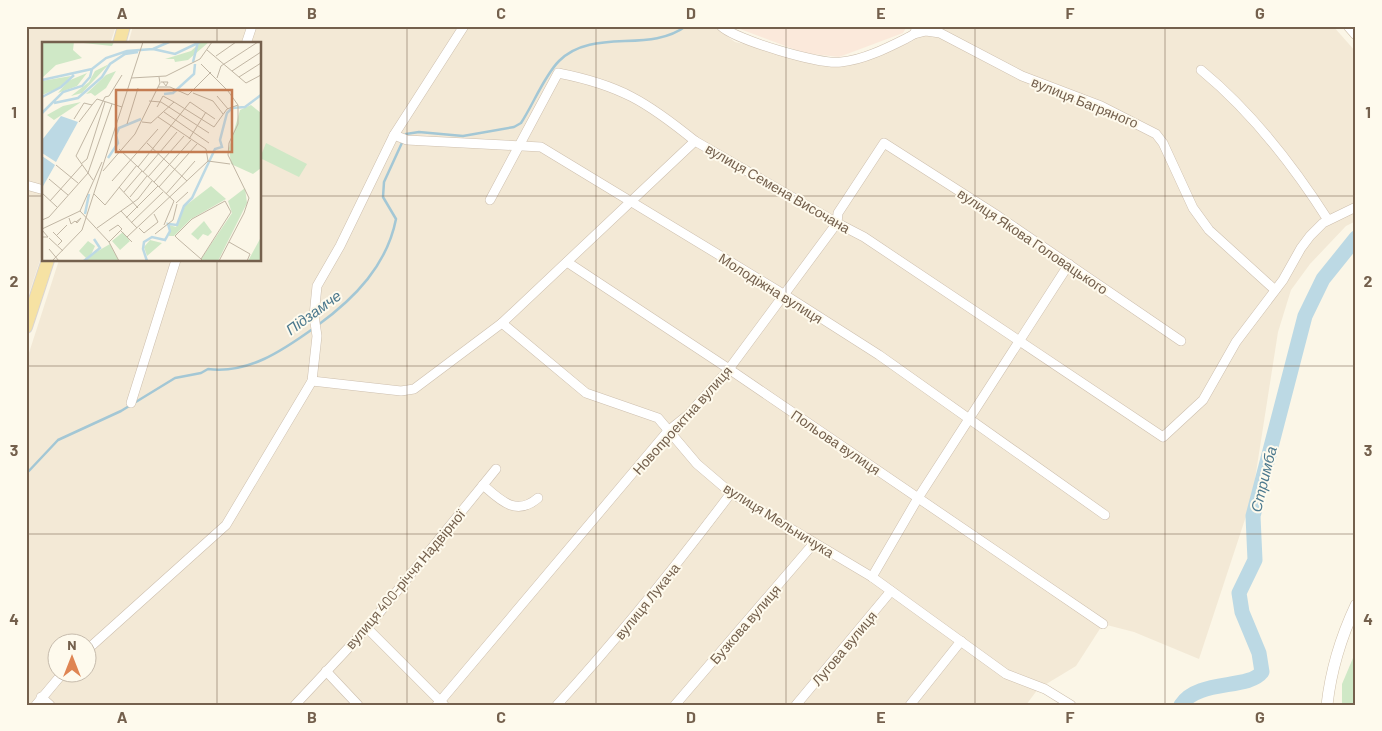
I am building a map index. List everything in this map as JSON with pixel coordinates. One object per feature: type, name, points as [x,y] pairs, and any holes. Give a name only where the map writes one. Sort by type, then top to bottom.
[{"type":"main road","points":[[119,42],[124,26]]},
{"type":"main road","points":[[1349,26],[1356,34]]},
{"type":"main road","points":[[26,327],[48,261]]},
{"type":"main road","points":[[1327,705],[1333,667],[1342,633],[1356,605]]},
{"type":"street","points":[[247,42],[252,26]]},
{"type":"street","points":[[98,640],[226,525],[312,381],[317,336],[314,316],[317,286],[464,26]]},
{"type":"street","points":[[721,26],[726,31],[746,40],[819,61],[840,62],[894,44],[916,30]]},
{"type":"street","name":"вулиця Багряного","points":[[916,30],[940,33],[1022,76],[1101,106],[1156,134],[1164,143],[1193,208],[1209,230],[1275,290]]},
{"type":"street","points":[[1201,70],[1252,118],[1285,157],[1328,220]]},
{"type":"street","points":[[490,200],[558,73],[611,86],[642,102],[696,141]]},
{"type":"street","name":"Молодіжна вулиця","points":[[400,137],[492,146],[541,147],[879,355],[914,382],[971,419],[1106,515]]},
{"type":"street","name":"вулиця Семена Височана","points":[[312,381],[401,391],[414,389],[502,323],[696,141],[864,237],[1163,437],[1203,400],[1236,342],[1275,290]]},
{"type":"street","name":"Новопроектна вулиця","points":[[441,704],[668,431],[688,415],[729,369],[837,223],[838,213],[884,143]]},
{"type":"street","name":"вулиця Якова Головацького","points":[[884,143],[1181,341]]},
{"type":"street","points":[[26,185],[42,189]]},
{"type":"street","points":[[1275,290],[1287,274],[1301,248],[1316,230],[1328,220],[1356,207]]},
{"type":"street","points":[[131,403],[176,261]]},
{"type":"street","name":"Польова вулиця","points":[[567,262],[729,369],[1103,624]]},
{"type":"street","points":[[872,577],[918,498],[1020,343],[1068,264]]},
{"type":"street","name":"вулиця Мельничука","points":[[502,323],[586,393],[652,415],[664,424],[697,464],[731,493],[872,577],[1006,674],[1044,689],[1071,705]]},
{"type":"street","name":"вулиця 400-річчя Надвірної","points":[[295,705],[367,628],[496,469]]},
{"type":"street","points":[[483,485],[500,500],[513,507],[525,506],[538,498]]},
{"type":"street","name":"вулиця Лукача","points":[[558,705],[657,588],[731,493]]},
{"type":"street","name":"Бузкова вулиця","points":[[675,705],[814,543]]},
{"type":"street","name":"Лугова вулиця","points":[[796,705],[891,591]]},
{"type":"street","points":[[367,628],[441,704]]},
{"type":"street","points":[[910,705],[961,641]]},
{"type":"street","points":[[326,671],[358,705]]},
{"type":"street","points":[[50,705],[38,701],[53,684]]},
{"type":"shaded area","points":[[26,26],[116,26],[111,42],[42,42],[42,254],[26,303]]},
{"type":"shaded area","points":[[133,26],[713,26],[735,42],[837,66],[870,59],[913,41],[923,26],[1333,26],[1356,52],[1356,221],[1346,226],[1310,264],[1291,290],[1278,332],[1252,498],[1199,659],[1134,632],[1103,624],[1076,666],[1038,689],[1026,705],[26,705],[26,362],[59,261],[261,261],[261,42],[129,42]]},
{"type":"shaded area","points":[[732,26],[907,26],[903,33],[839,57],[804,53]]},
{"type":"green space","points":[[266,143],[307,164],[299,177],[261,158]]},
{"type":"green space","points":[[1356,651],[1356,705],[1342,705],[1342,684]]},
{"type":"waterway","name":"Підзамче","points":[[318,325],[345,304],[368,279],[377,266],[392,236],[396,219],[383,197],[384,182],[406,134],[419,132],[463,136],[514,127],[521,123],[554,67],[573,51],[588,45],[604,42],[655,39],[671,34],[686,26]]},
{"type":"waterway","name":"Стримба","points":[[1181,705],[1199,691],[1246,681],[1255,678],[1262,672],[1259,653],[1242,612],[1239,593],[1255,560],[1253,516],[1305,316],[1323,279],[1356,238]]},
{"type":"waterway","name":"Підзамче","points":[[26,474],[58,440],[121,411],[175,378],[201,373],[208,369],[223,370],[251,364],[290,345],[314,328]]}]
